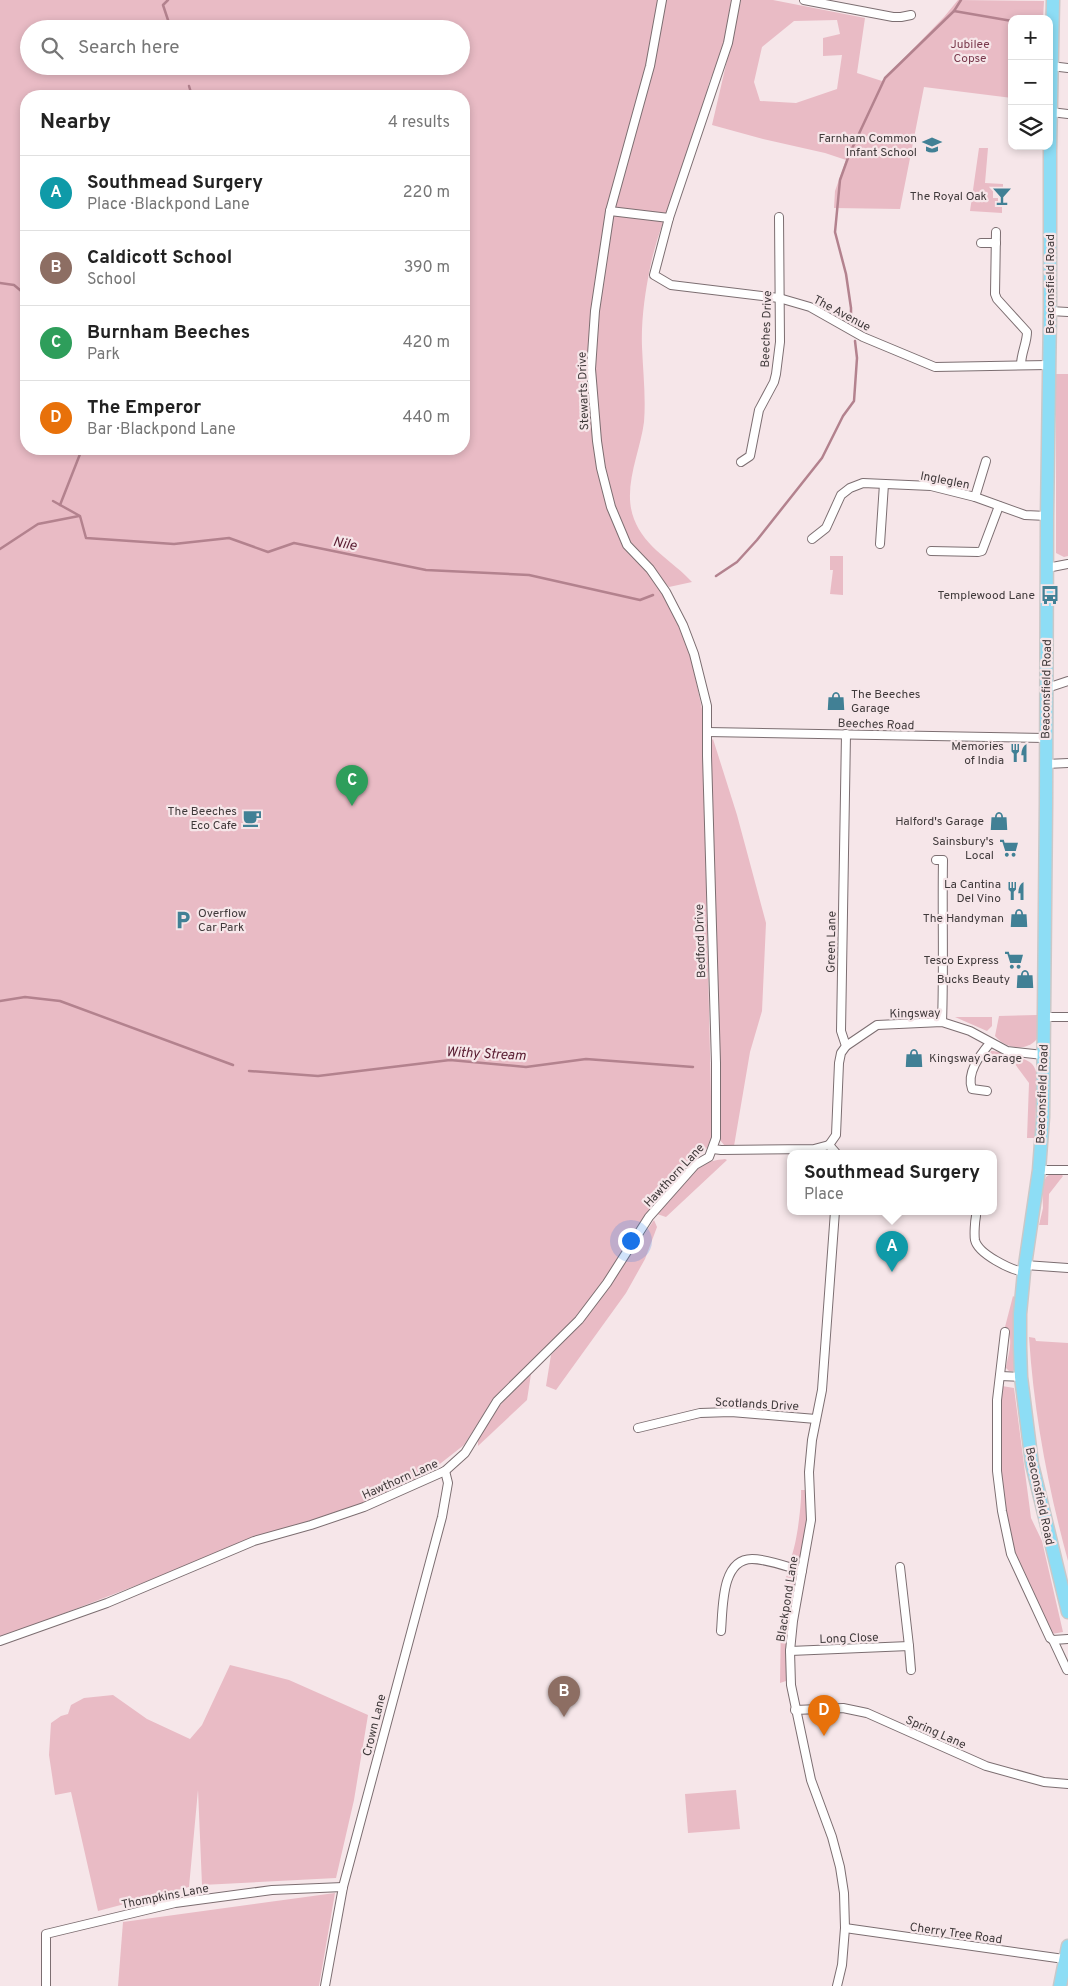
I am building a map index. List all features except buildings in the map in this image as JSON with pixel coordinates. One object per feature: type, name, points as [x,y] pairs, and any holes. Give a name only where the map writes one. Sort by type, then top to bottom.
[{"type":"main road","name":"Beaconsfield Road","points":[[1051,60],[1053,0]]},
{"type":"main road","name":"Beaconsfield Road","points":[[1051,150],[1043,1117],[1039,1170],[1020,1314],[1021,1377],[1032,1464],[1068,1612]]},
{"type":"main road","points":[[1060,1986],[1068,1946]]},
{"type":"street","name":"Stewarts Drive","points":[[662,0],[650,66],[610,211],[595,311],[591,369],[601,468],[611,506],[627,545],[650,569],[663,587],[683,625],[694,654],[707,706],[707,732]]},
{"type":"street","name":"The Avenue","points":[[736,0],[725,51],[669,218],[654,275],[671,285],[778,298],[810,307],[863,337],[935,367],[1049,365]]},
{"type":"street","points":[[804,0],[893,17],[911,14]]},
{"type":"street","points":[[1053,66],[1068,68]]},
{"type":"street","points":[[1053,112],[1068,114]]},
{"type":"street","points":[[610,211],[669,218]]},
{"type":"street","name":"Beeches Drive","points":[[741,462],[750,456],[759,410],[774,382],[776,374],[780,342],[778,298],[779,217]]},
{"type":"street","points":[[996,232],[995,294],[997,299],[1027,332],[1027,340],[1021,353],[1021,365]]},
{"type":"street","points":[[981,243],[996,243]]},
{"type":"street","points":[[1050,311],[1068,312]]},
{"type":"street","points":[[975,497],[986,461]]},
{"type":"street","name":"Ingleglen","points":[[812,539],[826,528],[842,495],[850,488],[863,483],[931,486],[975,497],[1025,515],[1047,516]]},
{"type":"street","points":[[880,544],[884,484]]},
{"type":"street","points":[[931,552],[978,552],[982,550],[999,506]]},
{"type":"street","points":[[1047,568],[1068,564]]},
{"type":"street","points":[[1047,688],[1068,682]]},
{"type":"street","name":"Beeches Road","points":[[707,732],[1045,738]]},
{"type":"street","name":"Bedford Drive","points":[[707,732],[716,1063],[716,1138],[713,1149]]},
{"type":"street","name":"Green Lane","points":[[829,1145],[836,1135],[839,1063],[841,1053],[846,1046],[841,1031],[846,734]]},
{"type":"street","points":[[1046,764],[1068,763]]},
{"type":"street","points":[[942,1022],[944,951],[939,860],[952,858]]},
{"type":"street","points":[[1045,1017],[1068,1017]]},
{"type":"street","name":"Kingsway","points":[[846,1046],[877,1025],[942,1022],[970,1031],[990,1043],[1007,1050],[1043,1055]]},
{"type":"street","points":[[987,1091],[972,1089],[970,1085],[972,1072],[979,1057],[990,1043]]},
{"type":"street","points":[[829,1145],[833,1150]]},
{"type":"street","name":"Hawthorn Lane","points":[[0,1641],[107,1603],[254,1542],[364,1507],[446,1471],[465,1454],[497,1401],[578,1320],[607,1284],[649,1218],[695,1165],[709,1157],[713,1149],[814,1149],[829,1145]]},
{"type":"street","points":[[1039,1170],[1068,1170]]},
{"type":"street","name":"Blackpond Lane","points":[[835,1215],[822,1390],[808,1472],[810,1520],[793,1621],[790,1651],[791,1685],[795,1710],[811,1780],[832,1837],[840,1867],[844,1893],[842,1965],[838,1986]]},
{"type":"street","points":[[976,1216],[974,1225],[976,1230],[975,1240],[981,1248],[1006,1267],[1025,1269],[1068,1268]]},
{"type":"street","points":[[1005,1332],[997,1400],[997,1471],[1007,1541],[1024,1584],[1067,1670]]},
{"type":"street","points":[[1000,1376],[1021,1377]]},
{"type":"street","name":"Scotlands Drive","points":[[638,1428],[700,1413],[731,1412],[816,1419]]},
{"type":"street","name":"Crown Lane","points":[[325,1986],[343,1888],[390,1706],[442,1517],[448,1483],[446,1471]]},
{"type":"street","points":[[721,1631],[729,1573],[741,1561],[753,1559],[802,1571]]},
{"type":"street","points":[[900,1567],[911,1670]]},
{"type":"street","points":[[1053,1640],[1068,1639]]},
{"type":"street","name":"Long Close","points":[[790,1651],[909,1646]]},
{"type":"street","name":"Spring Lane","points":[[795,1710],[843,1708],[867,1713],[986,1766],[1044,1782],[1068,1784]]},
{"type":"street","name":"Thompkins Lane","points":[[46,1986],[46,1934],[175,1903],[272,1890],[343,1888]]},
{"type":"street","name":"Cherry Tree Road","points":[[844,1928],[1064,1959]]},
{"type":"green space","points":[[0,0],[660,0],[642,88],[611,197],[599,258],[595,285],[589,368],[592,434],[596,464],[606,501],[627,551],[650,573],[663,592],[683,631],[702,709],[712,1140],[707,1148],[683,1165],[595,1294],[567,1328],[492,1401],[464,1445],[427,1474],[363,1505],[171,1572],[0,1638]]},
{"type":"green space","points":[[665,0],[731,0],[721,56],[709,83],[701,125],[666,213],[654,249],[646,287],[642,337],[645,394],[644,422],[633,470],[630,495],[634,519],[645,538],[692,582],[669,587],[633,546],[623,532],[617,518],[610,496],[600,441],[596,409],[595,375],[598,309],[614,210],[651,78]]},
{"type":"green space","name":"Jubilee Copse","points":[[741,0],[773,0],[865,18],[857,73],[882,81],[958,0],[1044,1],[1043,15],[1008,15],[1008,98],[924,87],[900,209],[834,208],[835,191],[846,160],[825,153],[712,125]],"holes":[[[837,20],[840,34],[823,38],[823,56],[842,55],[837,89],[796,103],[760,101],[754,82],[762,47],[794,21]]]},
{"type":"green space","points":[[979,148],[988,148],[985,183],[1003,184],[1003,188],[993,188],[993,198],[998,198],[998,204],[1002,204],[1002,213],[970,211]]},
{"type":"green space","points":[[1056,374],[1068,374],[1068,556],[1064,557],[1056,553]]},
{"type":"green space","points":[[830,556],[843,556],[843,595],[830,594],[833,570],[830,570]]},
{"type":"green space","points":[[713,739],[737,815],[766,923],[762,1011],[750,1052],[734,1146],[725,1146],[719,1139],[710,742]]},
{"type":"green space","points":[[1037,1015],[1037,1039],[1027,1046],[1010,1046],[995,1036],[999,1016]]},
{"type":"green space","points":[[955,1017],[992,1017],[992,1026],[987,1031]]},
{"type":"green space","points":[[991,1051],[1019,1057],[1034,1067],[1037,1075],[1035,1138],[1027,1138],[1029,1083],[1012,1060],[1002,1057],[987,1059]]},
{"type":"green space","points":[[727,1160],[666,1217],[657,1214],[677,1187],[696,1169],[707,1163]]},
{"type":"green space","points":[[1052,1173],[1060,1173],[1063,1176],[1049,1194],[1048,1225],[1039,1225],[1043,1208],[1042,1187],[1046,1177]]},
{"type":"green space","points":[[654,1220],[657,1227],[645,1259],[626,1293],[556,1390],[546,1386],[551,1355],[579,1325],[601,1297]]},
{"type":"green space","points":[[1013,1296],[1017,1299],[1016,1367],[1013,1371],[1009,1371],[1006,1368],[1010,1336],[1005,1327]]},
{"type":"green space","points":[[1029,1337],[1035,1338],[1036,1341],[1068,1343],[1068,1561],[1054,1506],[1038,1422]]},
{"type":"green space","points":[[531,1374],[527,1400],[478,1446],[478,1440],[498,1407]]},
{"type":"green space","points":[[1002,1386],[1014,1388],[1031,1518],[1042,1541],[1063,1632],[1052,1634],[1020,1568],[1010,1537],[1001,1473]]},
{"type":"green space","points":[[801,1490],[806,1490],[807,1517],[799,1562],[794,1565],[788,1563],[796,1540]]},
{"type":"green space","points":[[788,1574],[793,1575],[795,1584],[789,1617],[786,1681],[780,1683],[781,1616]]},
{"type":"green space","points":[[230,1665],[289,1680],[368,1715],[354,1800],[336,1878],[202,1885],[198,1790],[189,1887],[98,1911],[71,1792],[55,1795],[49,1755],[51,1723],[61,1716],[68,1714],[71,1705],[84,1698],[113,1695],[147,1719],[190,1739],[202,1725]]},
{"type":"green space","points":[[736,1790],[740,1829],[688,1833],[685,1794]]},
{"type":"green space","points":[[335,1893],[319,1986],[118,1986],[123,1922]]},
{"type":"waterway","points":[[168,0],[163,5],[168,20]]},
{"type":"waterway","points":[[954,11],[961,0]]},
{"type":"waterway","points":[[851,322],[846,274],[835,232],[840,180],[849,155],[885,78],[954,11],[1008,20]]},
{"type":"waterway","points":[[189,86],[190,90]]},
{"type":"waterway","points":[[0,283],[14,285],[20,290]]},
{"type":"waterway","points":[[716,576],[737,562],[757,540],[822,458],[843,416],[854,401],[857,358],[855,341]]},
{"type":"waterway","points":[[60,505],[80,455]]},
{"type":"waterway","name":"Nile","points":[[53,501],[80,516],[86,538],[174,544],[229,538],[268,552],[294,543],[426,570],[529,575],[640,600],[653,595]]},
{"type":"waterway","points":[[0,549],[38,524],[79,516]]},
{"type":"waterway","name":"Withy Stream","points":[[0,1001],[25,997],[60,1001],[233,1065]]},
{"type":"waterway","name":"Withy Stream","points":[[249,1071],[318,1076],[450,1060],[526,1067],[586,1059],[693,1067]]},
{"type":"place","name":"Farnham Common Infant School","points":[[932,145]]},
{"type":"place","name":"The Royal Oak","points":[[1002,196]]},
{"type":"place","name":"Templewood Lane","points":[[1050,595]]},
{"type":"place","name":"The Beeches Garage","points":[[836,701]]},
{"type":"place","name":"Memories of India","points":[[1019,753]]},
{"type":"place","name":"Burnham Beeches","points":[[352,806]]},
{"type":"place","name":"The Beeches Eco Cafe","points":[[252,818]]},
{"type":"place","name":"Halford's Garage","points":[[999,821]]},
{"type":"place","name":"Sainsbury's Local","points":[[1009,848]]},
{"type":"place","name":"La Cantina Del Vino","points":[[1016,891]]},
{"type":"place","name":"The Handyman","points":[[1019,918]]},
{"type":"place","name":"Overflow Car Park","points":[[183,920]]},
{"type":"place","name":"Tesco Express","points":[[1014,960]]},
{"type":"place","name":"Bucks Beauty","points":[[1025,979]]},
{"type":"place","name":"Kingsway Garage","points":[[914,1058]]},
{"type":"place","name":"Southmead Surgery","points":[[892,1272]]},
{"type":"place","name":"Caldicott School","points":[[564,1717]]},
{"type":"place","name":"The Emperor","points":[[824,1736]]}]
